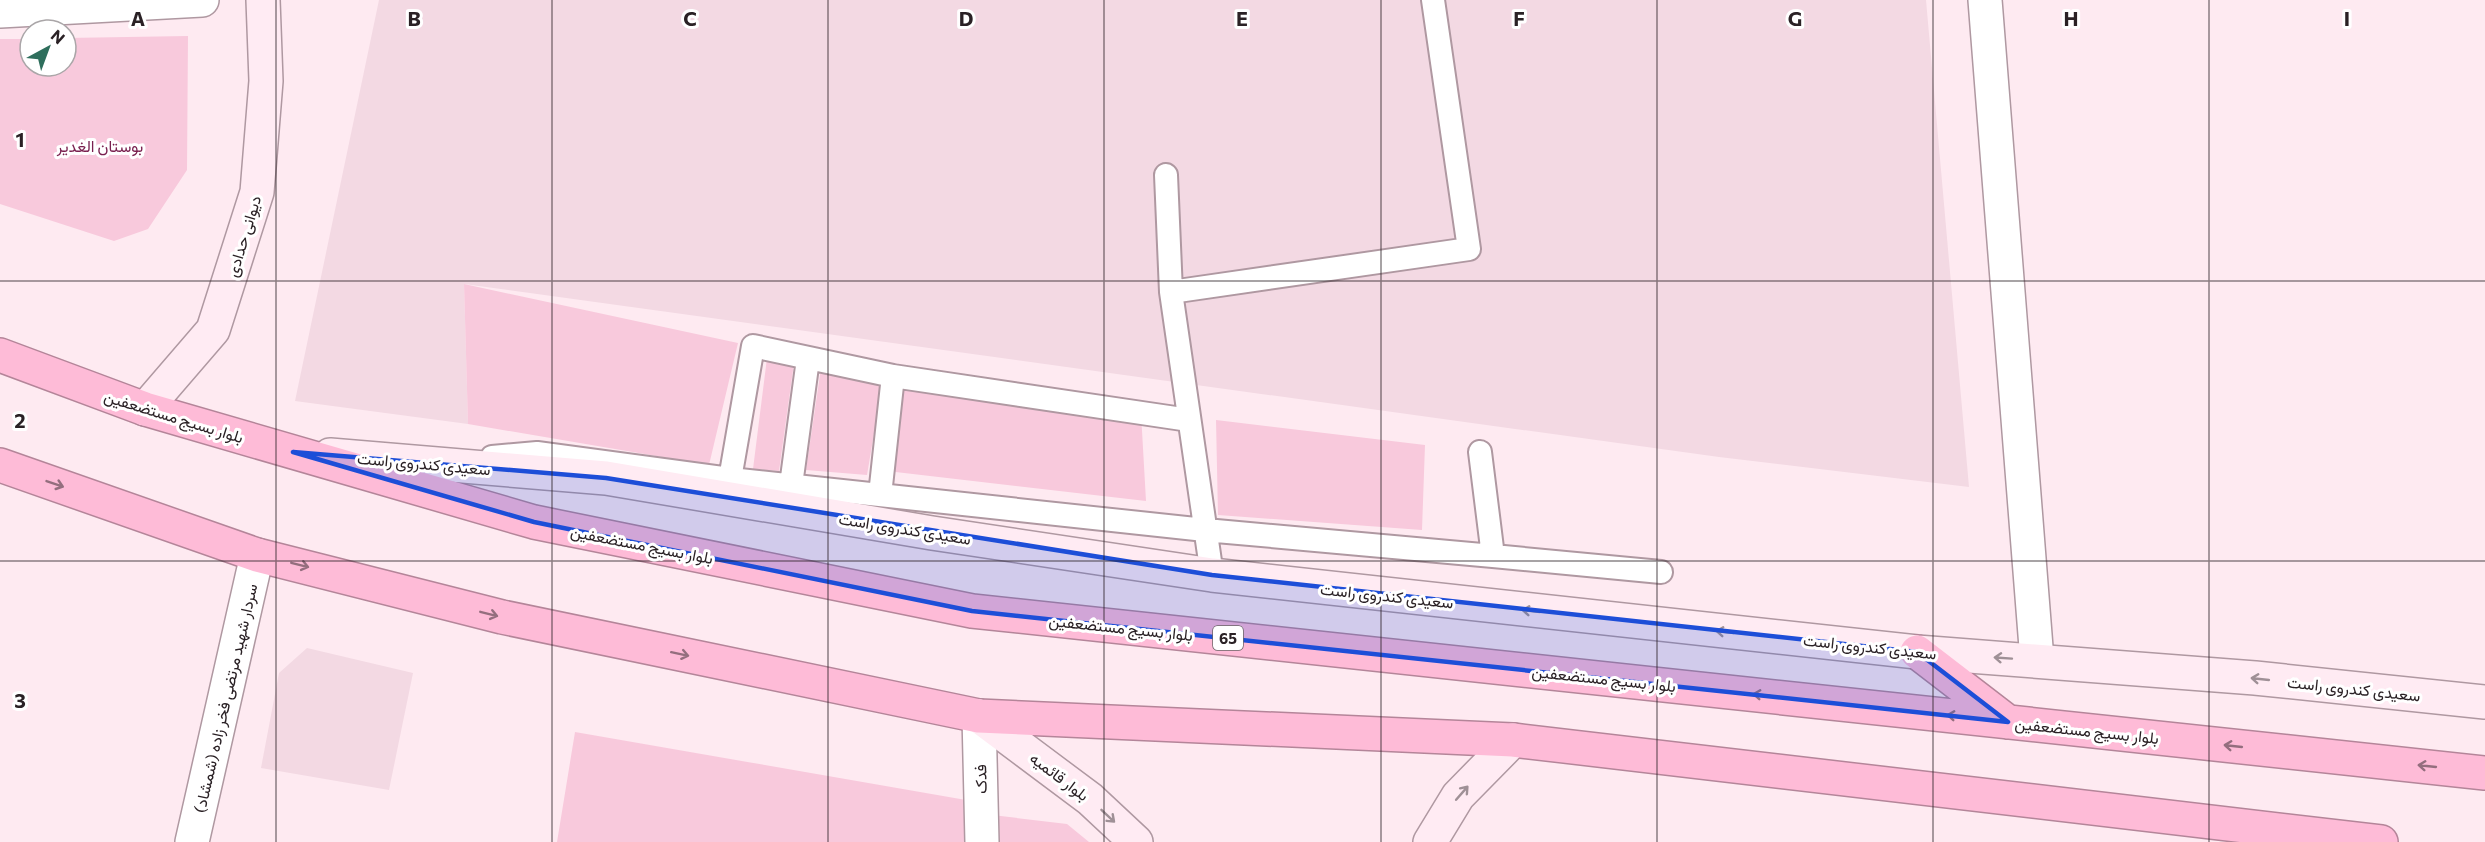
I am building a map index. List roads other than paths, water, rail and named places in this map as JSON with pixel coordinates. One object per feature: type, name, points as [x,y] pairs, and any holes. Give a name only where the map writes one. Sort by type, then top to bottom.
[{"type":"highway","name":"بلوار بسیج مستضعفین","points":[[0,355],[146,410],[534,522],[972,611],[2485,773]]},
{"type":"highway","points":[[0,465],[257,555],[502,617],[979,716],[1513,740],[2381,842]]},
{"type":"highway","points":[[1917,652],[2008,722]]},
{"type":"street","points":[[0,11],[202,0]]},
{"type":"street","name":"دیوانی حدادی","points":[[146,410],[213,330],[257,192],[266,81],[263,0]]},
{"type":"street","points":[[1986,0],[2037,660]]},
{"type":"street","name":"سعیدی کندروی راست","points":[[293,452],[606,478],[932,533],[1212,575],[1917,652],[2037,660],[2485,702]]},
{"type":"street","name":"سردار شهید مرتضی فخر زاده (شمشاد)","points":[[192,842],[257,555]]},
{"type":"street","name":"فدک","points":[[979,716],[982,842]]},
{"type":"street","name":"بلوار قائمیه","points":[[979,716],[1090,799],[1136,842]]},
{"type":"street","points":[[1430,842],[1458,796],[1513,740]]},
{"type":"lane","points":[[1171,292],[1469,249],[1433,0]]},
{"type":"lane","points":[[1166,175],[1171,292],[1212,575]]},
{"type":"lane","points":[[730,479],[753,346],[893,376],[1189,420]]},
{"type":"lane","points":[[791,485],[808,359]]},
{"type":"lane","points":[[880,495],[893,376]]},
{"type":"lane","points":[[1480,452],[1493,556]]},
{"type":"lane","points":[[426,463],[537,453],[730,479],[1205,530],[1661,572]]},
{"type":"park label","name":"بوستان الغدیر","points":[[100,145]]}]
